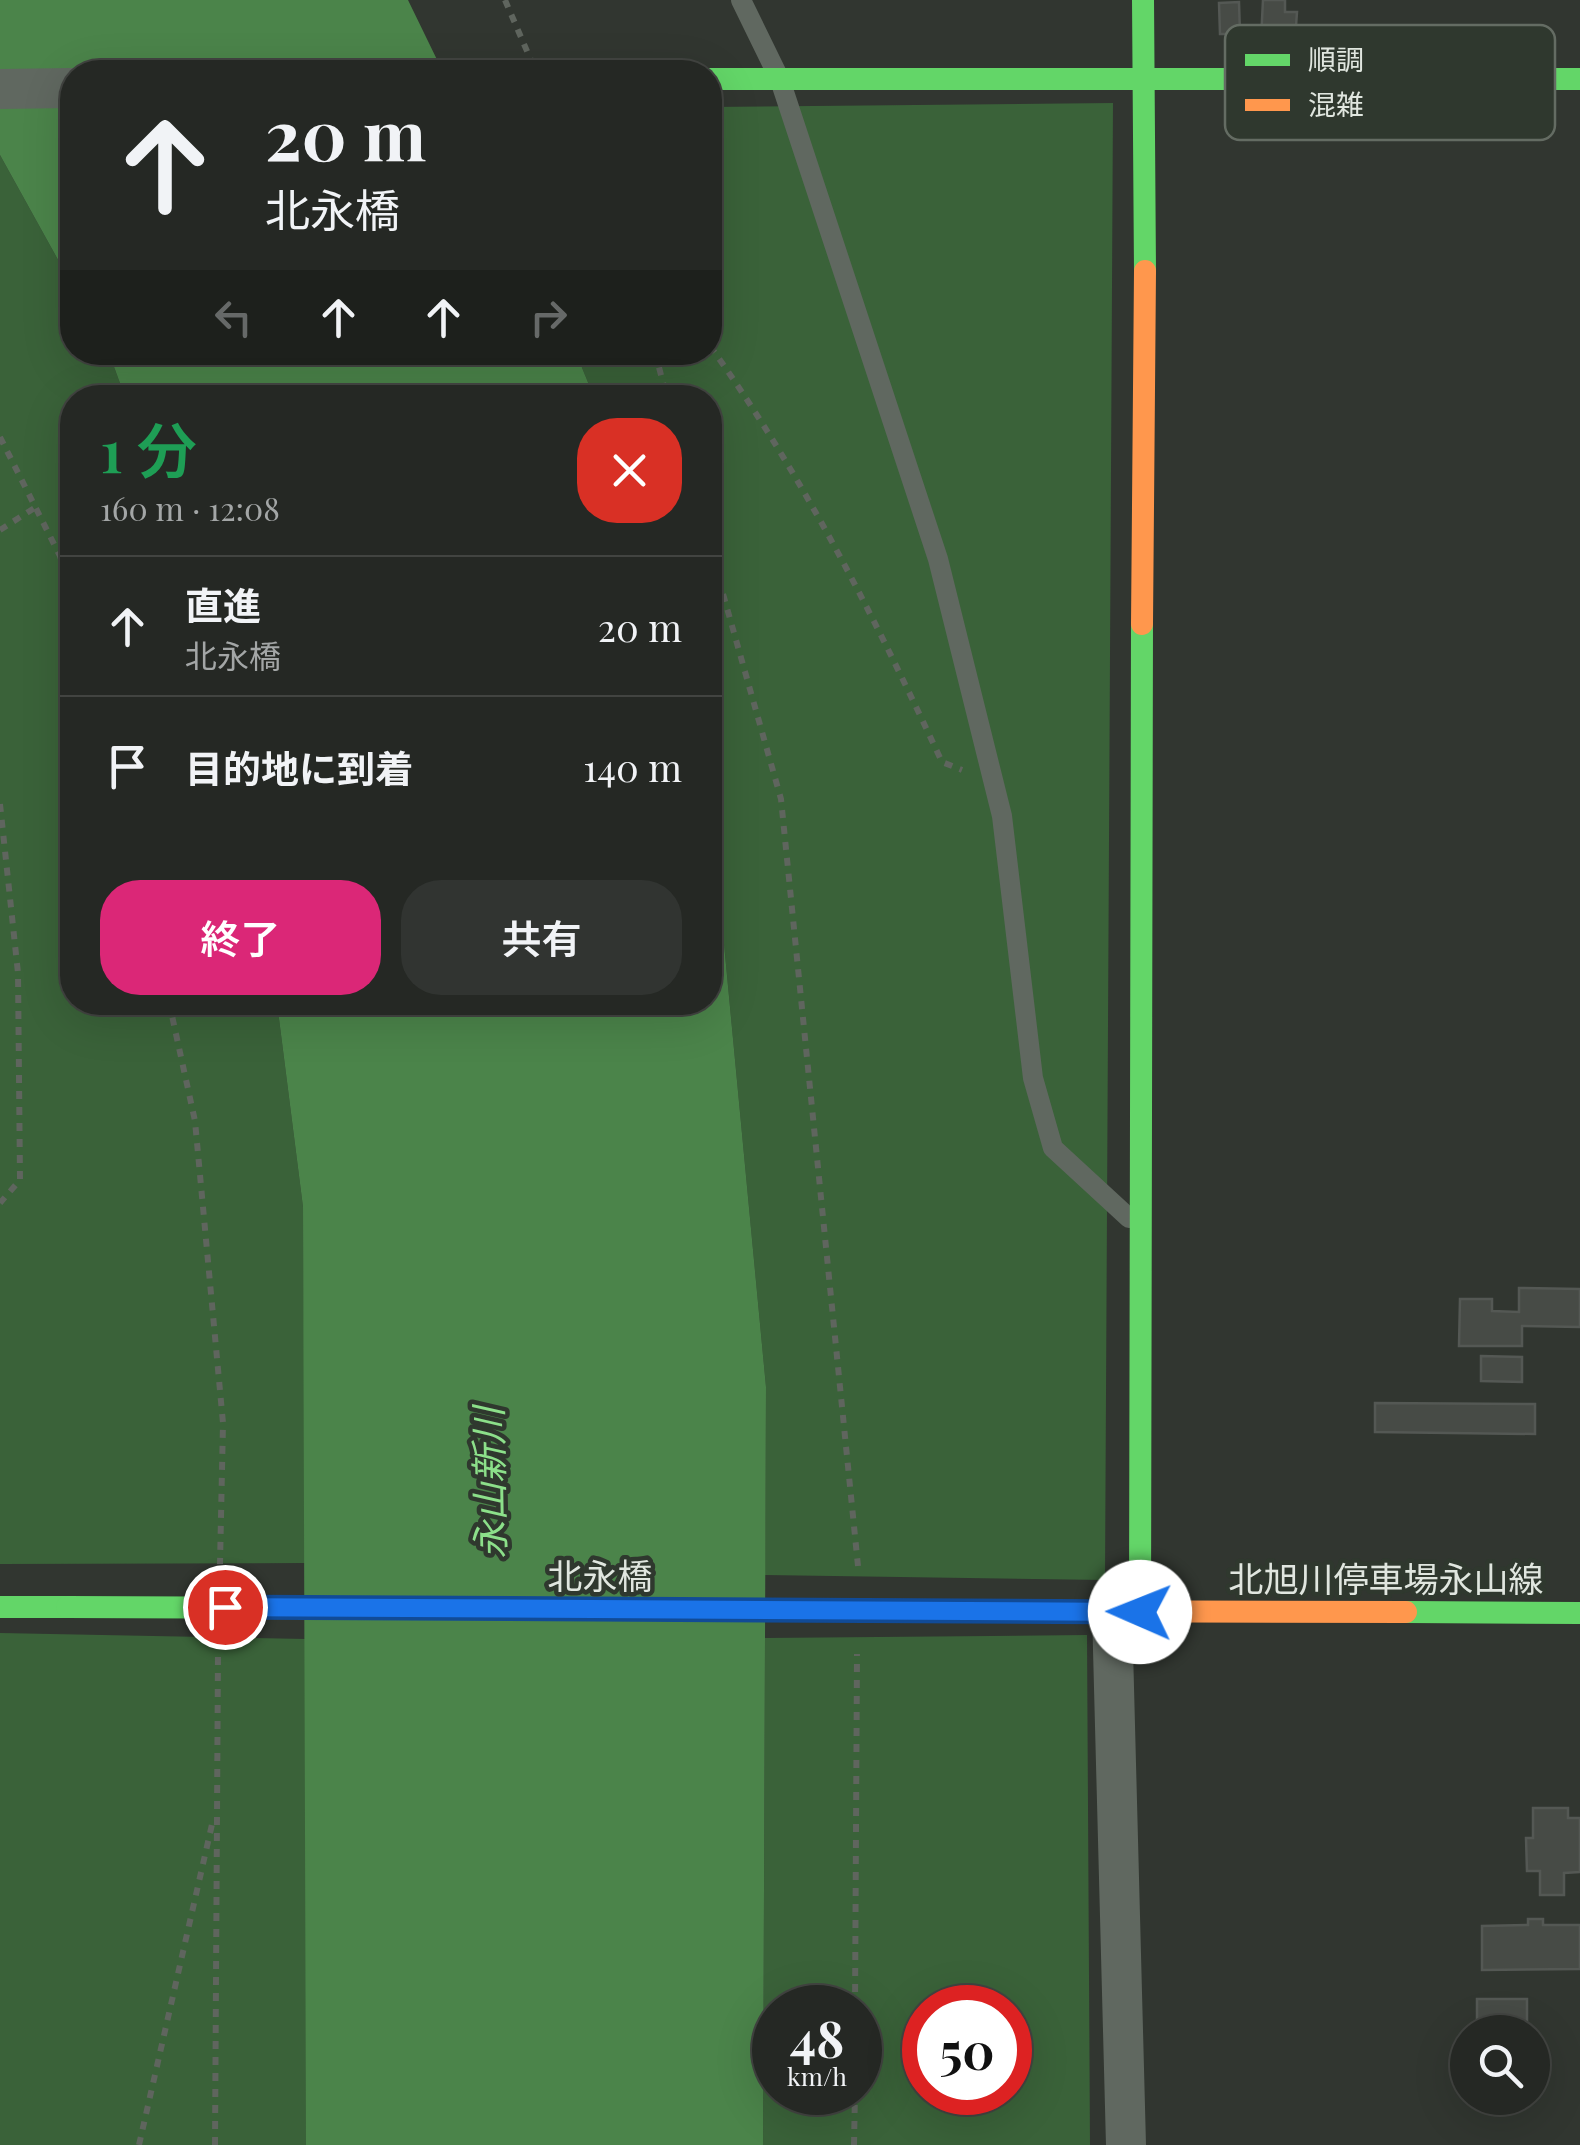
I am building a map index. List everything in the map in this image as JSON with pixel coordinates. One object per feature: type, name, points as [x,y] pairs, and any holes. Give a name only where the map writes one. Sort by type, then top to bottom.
[{"type":"street","points":[[1126,2145],[1126,1611],[1138,1227],[1146,78],[1143,0]]},
{"type":"street","points":[[722,79],[1225,78]]},
{"type":"street","points":[[1555,79],[1580,79]]},
{"type":"street","points":[[0,88],[60,88]]},
{"type":"street","name":"北永橋","points":[[0,1606],[1013,1611]]},
{"type":"street","name":"北旭川停車場永山線","points":[[1013,1611],[1580,1612]]},
{"type":"lane","points":[[741,0],[780,80],[938,560],[1002,816],[1033,1078],[1053,1148],[1138,1227]]},
{"type":"path","points":[[505,0],[531,60]]},
{"type":"path","points":[[722,363],[761,417],[898,668],[942,762],[994,782]]},
{"type":"path","points":[[0,438],[60,556]]},
{"type":"path","points":[[0,530],[36,507]]},
{"type":"path","points":[[722,591],[781,800],[858,1540],[858,1578]]},
{"type":"path","points":[[0,804],[18,973],[20,1180],[0,1202]]},
{"type":"path","points":[[855,1985],[858,1637]]},
{"type":"path","points":[[139,2145],[216,1808]]},
{"type":"path","points":[[854,2115],[854,2145]]},
{"type":"shaded area","points":[[1113,103],[1105,1580],[765,1575],[766,1387],[722,923],[722,385],[589,385],[581,365],[722,365],[722,107]]},
{"type":"shaded area","points":[[0,155],[60,263],[60,365],[113,365],[121,385],[60,385],[60,1015],[279,1015],[303,1207],[306,1563],[0,1564]]},
{"type":"shaded area","points":[[0,1633],[306,1639],[307,2145],[0,2145]]},
{"type":"shaded area","points":[[1087,1635],[1090,2145],[763,2145],[763,2115],[882,2115],[882,1985],[764,1985],[765,1638]]},
{"type":"water","points":[[0,0],[408,0],[437,60],[60,60],[60,263],[0,155]]},
{"type":"water","points":[[113,365],[581,365],[589,385],[121,385]]},
{"type":"water","name":"永山新川","points":[[722,923],[766,1387],[764,1985],[752,1985],[752,2115],[763,2115],[763,2145],[306,2145],[303,1207],[279,1015],[722,1015]]},
{"type":"building","points":[[1263,0],[1285,0],[1285,12],[1297,12],[1296,25],[1262,25]]},
{"type":"building","points":[[1239,2],[1240,25],[1225,25],[1225,34],[1220,34],[1219,3]]},
{"type":"building","points":[[1519,1288],[1580,1289],[1580,1327],[1522,1326],[1522,1346],[1459,1346],[1460,1299],[1492,1299],[1492,1311],[1519,1312]]},
{"type":"building","points":[[1481,1356],[1522,1357],[1522,1382],[1481,1381]]},
{"type":"building","points":[[1375,1403],[1535,1404],[1535,1434],[1375,1432]]},
{"type":"building","points":[[1533,1808],[1568,1808],[1568,1818],[1580,1818],[1580,1872],[1564,1873],[1564,1895],[1540,1895],[1540,1871],[1527,1871],[1526,1838],[1533,1838]]},
{"type":"building","points":[[1528,1919],[1543,1919],[1543,1925],[1580,1925],[1580,1969],[1482,1970],[1482,1926],[1528,1925]]},
{"type":"building","points":[[1477,1999],[1527,1999],[1527,2015],[1477,2015]]},
{"type":"traffic: fast","points":[[1143,0],[1145,271]]},
{"type":"traffic: fast","points":[[722,79],[1225,79]]},
{"type":"traffic: fast","points":[[1555,79],[1580,79]]},
{"type":"traffic: fast","points":[[1140,1611],[1142,624]]},
{"type":"traffic: fast","points":[[0,1607],[67,1607]]},
{"type":"traffic: fast","points":[[67,1607],[1013,1611]]},
{"type":"traffic: fast","points":[[1406,1612],[1580,1613]]},
{"type":"traffic: slow","points":[[1142,624],[1145,271]]},
{"type":"traffic: slow","points":[[1013,1611],[1406,1612]]},
{"type":"route","points":[[225,1607],[1140,1612]]}]
